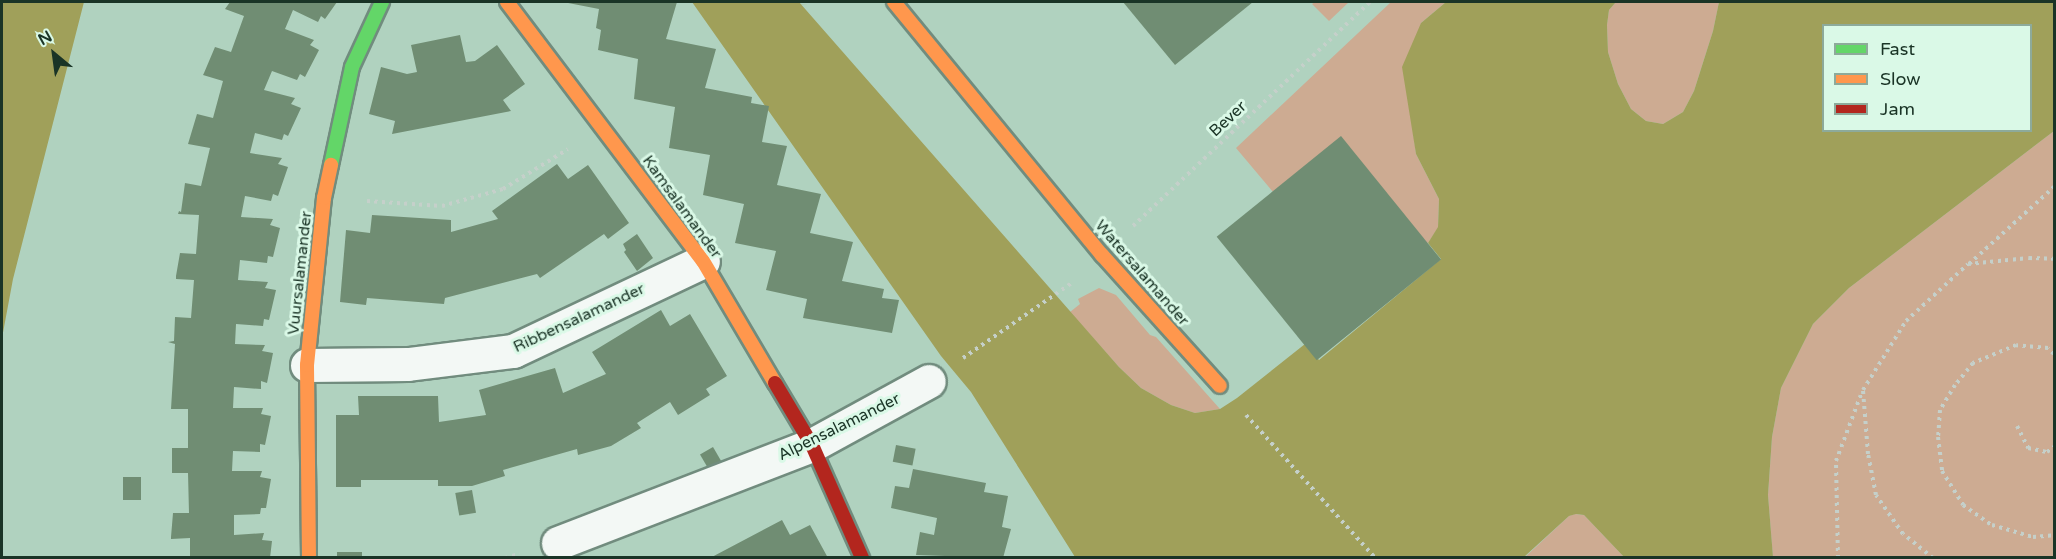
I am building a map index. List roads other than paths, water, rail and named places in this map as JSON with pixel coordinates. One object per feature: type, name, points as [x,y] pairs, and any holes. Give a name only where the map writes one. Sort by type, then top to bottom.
[{"type":"street","name":"Vuursalamander","points":[[309,558],[307,365],[324,198],[352,67],[382,2]]},
{"type":"street","name":"Kamsalamander","points":[[507,2],[703,261],[812,445]]},
{"type":"street","name":"Watersalamander","points":[[894,2],[1102,255],[1220,386]]},
{"type":"street","name":"Ribbensalamander","points":[[307,365],[408,364],[513,351],[703,261]]},
{"type":"street","name":"Alpensalamander","points":[[558,543],[812,445],[929,381]]},
{"type":"street","points":[[812,445],[862,558]]}]
